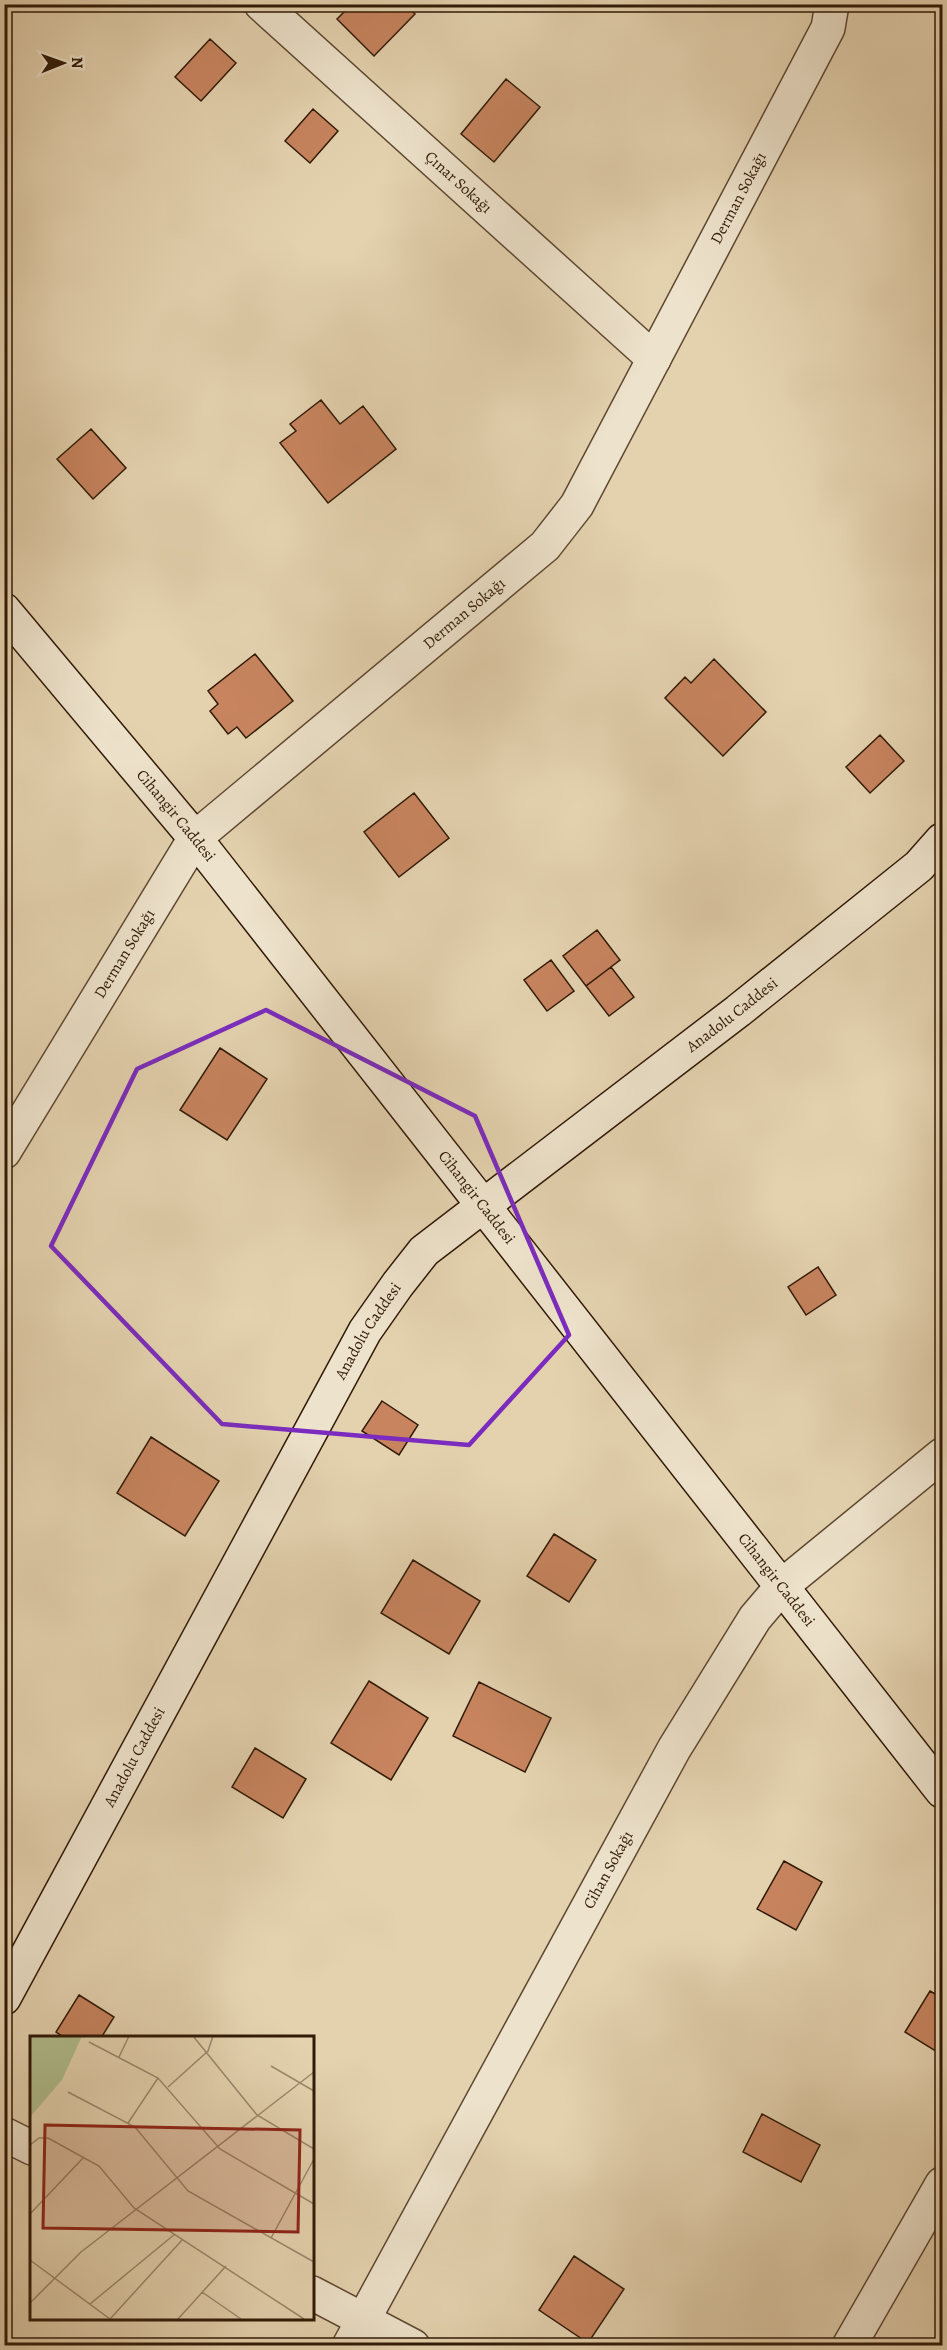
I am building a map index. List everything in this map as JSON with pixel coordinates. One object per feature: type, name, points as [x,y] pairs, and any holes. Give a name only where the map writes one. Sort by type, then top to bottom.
[{"type":"street","name":"Çınar Sokağı","points":[[261,4],[654,360]]},
{"type":"street","name":"Derman Sokağı","points":[[4,1152],[195,838],[545,546],[577,505],[828,28],[832,4]]},
{"type":"street","name":"Cihangir Caddesi","points":[[4,610],[195,838],[783,1585],[942,1791]]},
{"type":"street","name":"Anadolu Caddesi","points":[[4,1998],[365,1331],[424,1251],[738,1011],[919,866],[942,840]]},
{"type":"street","name":"Cihan Sokağı","points":[[356,2333],[674,1749],[755,1617],[783,1585],[942,1455]]},
{"type":"street","points":[[4,2134],[30,2147]]},
{"type":"street","points":[[849,2346],[942,2184]]},
{"type":"street","points":[[314,2295],[356,2333],[412,2346]]},
{"type":"highlighted area","points":[[266,1010],[475,1116],[569,1335],[469,1445],[222,1424],[51,1246],[137,1069]]},
{"type":"building","points":[[352,4],[405,4],[415,14],[374,56],[337,19]]},
{"type":"building","points":[[210,39],[236,63],[201,101],[175,77]]},
{"type":"building","points":[[506,79],[540,107],[494,162],[461,134]]},
{"type":"building","points":[[313,109],[338,131],[310,163],[285,141]]},
{"type":"building","points":[[321,400],[340,424],[363,406],[396,449],[328,503],[280,443],[296,431],[290,424]]},
{"type":"building","points":[[91,429],[126,468],[93,499],[57,459]]},
{"type":"building","points":[[255,654],[293,701],[246,738],[237,727],[228,734],[210,711],[218,704],[208,691]]},
{"type":"building","points":[[714,659],[766,712],[723,756],[665,698],[685,677],[691,683]]},
{"type":"building","points":[[880,735],[904,761],[870,793],[846,767]]},
{"type":"building","points":[[414,793],[449,838],[399,877],[364,832]]},
{"type":"building","points":[[597,930],[620,960],[586,986],[563,956]]},
{"type":"building","points":[[551,960],[574,991],[547,1011],[524,980]]},
{"type":"building","points":[[611,967],[634,997],[609,1016],[586,986]]},
{"type":"building","points":[[220,1048],[267,1079],[227,1140],[180,1110]]},
{"type":"building","points":[[818,1267],[836,1295],[806,1315],[788,1287]]},
{"type":"building","points":[[382,1401],[418,1425],[399,1455],[362,1431]]},
{"type":"building","points":[[151,1437],[219,1481],[185,1536],[117,1493]]},
{"type":"building","points":[[554,1534],[596,1560],[569,1602],[527,1576]]},
{"type":"building","points":[[413,1560],[480,1601],[449,1654],[381,1613]]},
{"type":"building","points":[[369,1681],[428,1718],[391,1780],[331,1743]]},
{"type":"building","points":[[479,1682],[551,1718],[525,1772],[453,1736]]},
{"type":"building","points":[[255,1748],[306,1779],[283,1818],[232,1787]]},
{"type":"building","points":[[784,1861],[822,1882],[796,1930],[757,1909]]},
{"type":"building","points":[[930,1991],[942,1998],[942,2055],[905,2032]]},
{"type":"building","points":[[79,1995],[114,2017],[102,2036],[62,2036],[56,2032]]},
{"type":"building","points":[[762,2114],[820,2145],[801,2182],[743,2152]]},
{"type":"building","points":[[574,2256],[624,2289],[588,2343],[539,2310]]}]
